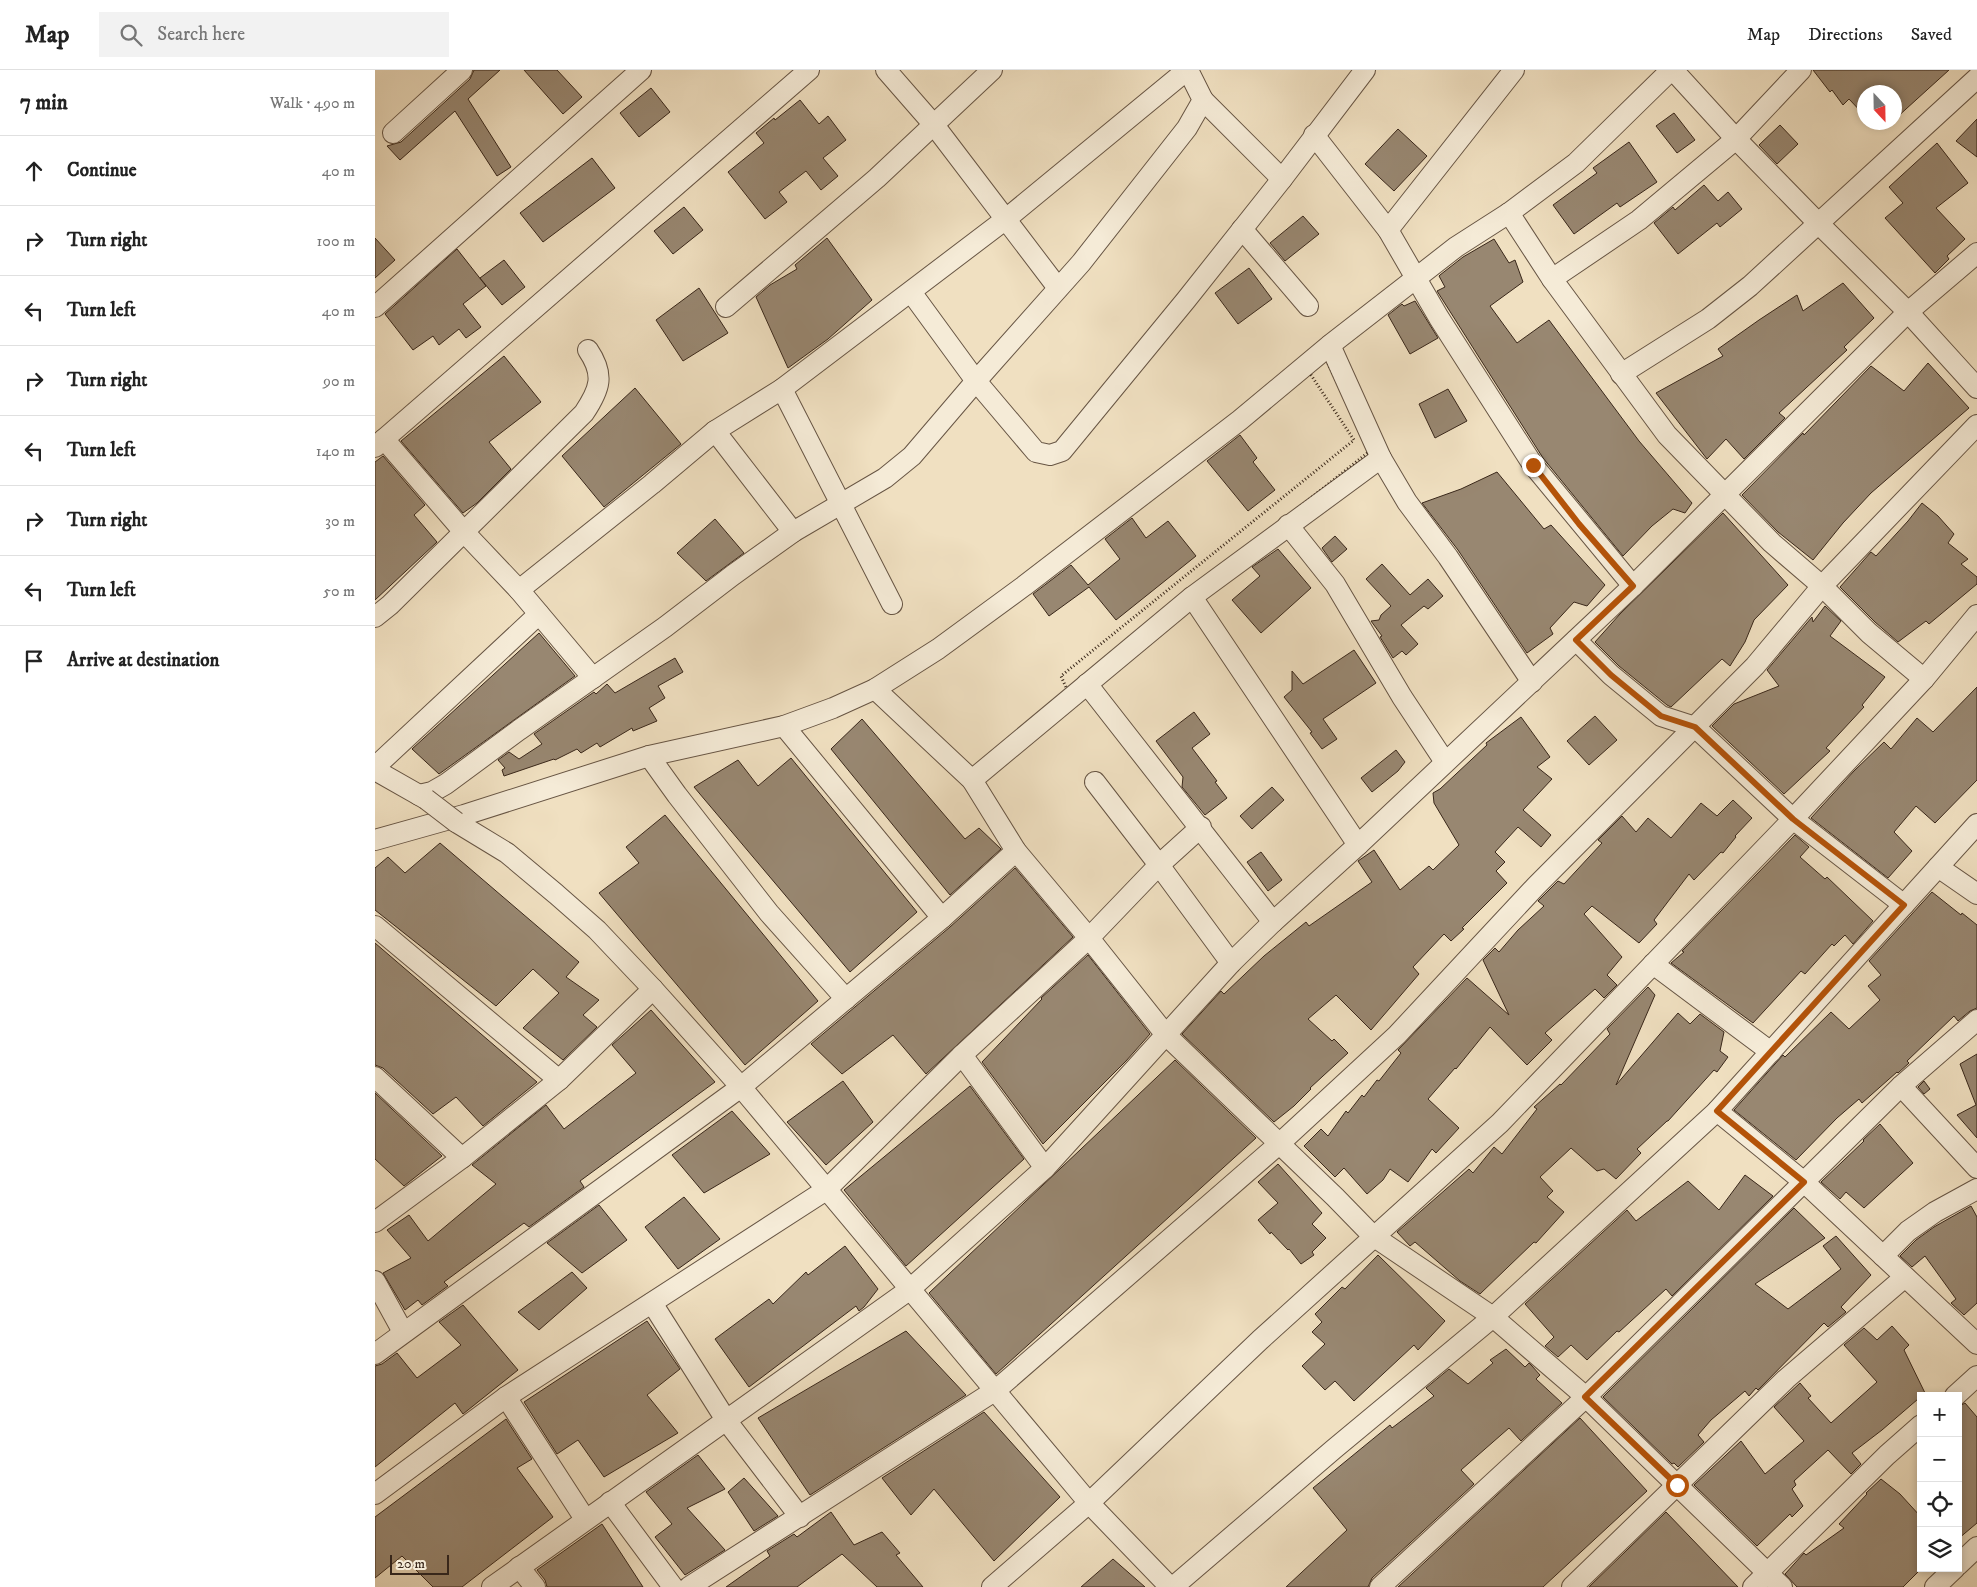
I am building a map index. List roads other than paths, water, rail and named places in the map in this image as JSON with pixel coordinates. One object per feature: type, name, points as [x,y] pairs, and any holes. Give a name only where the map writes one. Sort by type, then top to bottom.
[{"type":"street","points":[[393,133],[463,70]]},
{"type":"street","points":[[375,307],[641,70]]},
{"type":"street","points":[[593,678],[519,590],[380,443],[809,70]]},
{"type":"street","points":[[886,70],[933,125],[1058,288]]},
{"type":"street","points":[[726,307],[877,178],[992,70]]},
{"type":"street","points":[[519,590],[715,432],[782,389],[1006,219],[1187,70],[1203,100],[1282,179]]},
{"type":"street","points":[[911,292],[976,381],[1036,452],[1050,455],[1063,450],[1282,179],[1365,70]]},
{"type":"street","points":[[1388,230],[1514,70]]},
{"type":"street","points":[[375,840],[464,815],[649,756],[784,726],[833,708],[875,689],[938,649],[1025,586],[1240,420],[1330,345],[1455,247],[1509,213],[1577,163],[1672,70],[1736,139],[1908,312],[1977,388]]},
{"type":"street","points":[[1552,279],[1639,220],[1736,139],[1801,70]]},
{"type":"street","points":[[1621,374],[1722,308],[1751,286],[1977,78]]},
{"type":"street","points":[[422,797],[446,784],[793,532],[885,478],[912,456],[1081,263],[1187,128],[1203,100]]},
{"type":"street","points":[[1314,135],[1388,230],[1466,362],[1533,465],[1579,524],[1633,586]]},
{"type":"street","points":[[1509,213],[1552,279],[1667,435],[1772,543],[1822,586],[1869,633],[1924,679]]},
{"type":"street","points":[[1242,229],[1308,306]]},
{"type":"street","points":[[492,1587],[909,1290],[1045,1168],[1231,963],[1633,586],[1908,312],[1977,253]]},
{"type":"street","points":[[1330,345],[1376,454],[1407,502],[1448,557],[1532,682]]},
{"type":"street","points":[[375,617],[390,605],[584,413],[596,395],[600,375],[595,360],[588,350]]},
{"type":"street","points":[[782,389],[892,604]]},
{"type":"street","points":[[689,1587],[996,1390],[1279,1144],[1397,1035],[1536,886],[1755,666],[1822,586],[1977,425]]},
{"type":"street","points":[[715,432],[793,532]]},
{"type":"street","points":[[972,780],[1192,597],[1288,525],[1376,454]]},
{"type":"street","points":[[1288,525],[1335,584],[1402,697],[1445,762]]},
{"type":"street","points":[[1192,597],[1358,845]]},
{"type":"street","points":[[539,614],[375,768],[507,853],[597,930],[653,988],[741,1087],[1089,1503],[1172,1587],[1493,1317],[1717,1111],[1977,824]]},
{"type":"street","points":[[992,1587],[1089,1503],[1260,1340],[1500,1123],[1793,819],[1924,679],[1977,615]]},
{"type":"street","points":[[1576,640],[1611,675],[1661,716],[1695,727],[1793,819],[1904,905]]},
{"type":"street","points":[[1087,684],[1273,922]]},
{"type":"street","points":[[875,689],[972,780],[1016,851],[1089,938],[1166,1035],[1335,1197],[1373,1236],[1493,1317],[1585,1397],[1782,1587]]},
{"type":"street","points":[[784,726],[942,918]]},
{"type":"street","points":[[649,756],[769,913],[846,999]]},
{"type":"street","points":[[1095,782],[1231,963]]},
{"type":"street","points":[[375,1494],[507,1397],[826,1190],[962,1055],[1089,938],[1159,865],[1201,828]]},
{"type":"street","points":[[375,1354],[741,1087],[942,918],[1016,851]]},
{"type":"street","points":[[1938,867],[1977,894]]},
{"type":"street","points":[[375,926],[559,1080]]},
{"type":"street","points":[[1653,964],[1771,1052]]},
{"type":"street","points":[[375,1222],[462,1158],[559,1080],[653,988]]},
{"type":"street","points":[[1380,1587],[1585,1397],[1901,1086],[1977,1020]]},
{"type":"street","points":[[962,1055],[1045,1168]]},
{"type":"street","points":[[375,1077],[462,1158]]},
{"type":"street","points":[[1901,1086],[1977,1168]]},
{"type":"street","points":[[1717,1111],[1804,1182],[1977,1344]]},
{"type":"street","points":[[1883,1256],[1908,1231],[1935,1212],[1977,1189]]},
{"type":"street","points":[[1572,1587],[1786,1379],[1905,1277]]},
{"type":"street","points":[[375,1281],[403,1332]]},
{"type":"street","points":[[652,1302],[725,1420],[800,1517]]},
{"type":"street","points":[[1959,1392],[1977,1376]]},
{"type":"street","points":[[507,1397],[585,1519]]},
{"type":"street","points":[[1753,1587],[1887,1455],[1917,1429]]},
{"type":"street","points":[[610,1502],[673,1587]]},
{"type":"street","points":[[1950,1577],[1977,1547]]},
{"type":"street","points":[[519,1567],[535,1587]]}]
